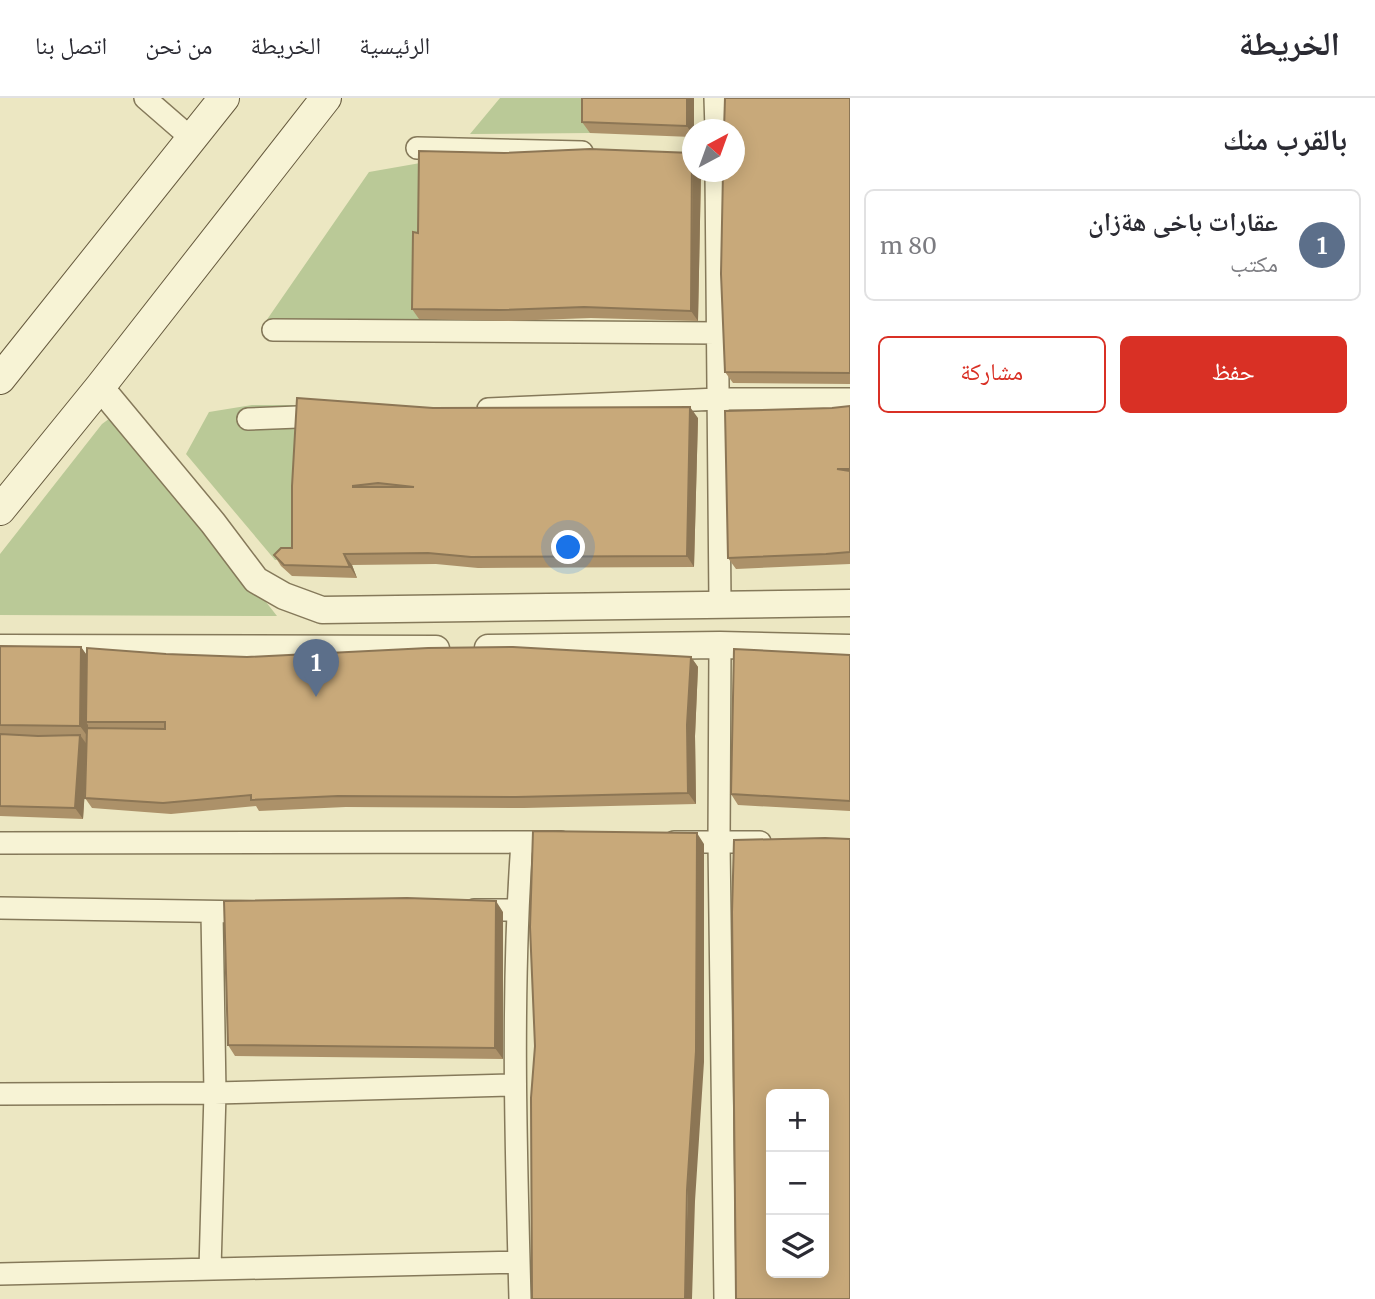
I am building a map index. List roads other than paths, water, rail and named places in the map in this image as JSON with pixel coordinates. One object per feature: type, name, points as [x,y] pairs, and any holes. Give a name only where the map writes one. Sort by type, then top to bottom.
[{"type":"main road","points":[[0,379],[224,98]]},
{"type":"main road","points":[[0,510],[326,98]]},
{"type":"street","points":[[145,98],[191,138]]},
{"type":"street","points":[[715,98],[716,119]]},
{"type":"street","points":[[417,148],[596,152]]},
{"type":"street","points":[[716,182],[720,603]]},
{"type":"street","points":[[273,330],[718,333]]},
{"type":"street","points":[[100,387],[213,523],[256,580],[284,596],[322,610],[850,603]]},
{"type":"street","points":[[469,410],[718,399],[850,399]]},
{"type":"street","points":[[248,419],[345,415]]},
{"type":"street","points":[[322,610],[331,650]]},
{"type":"street","points":[[0,648],[331,650],[720,645],[850,648]]},
{"type":"street","points":[[720,645],[719,842],[725,1299]]},
{"type":"street","points":[[520,1299],[514,1085],[517,910],[523,842]]},
{"type":"street","points":[[0,843],[588,842]]},
{"type":"street","points":[[653,842],[787,842]]},
{"type":"street","points":[[0,908],[268,912]]},
{"type":"street","points":[[448,911],[517,910]]},
{"type":"street","points":[[210,1269],[215,1093],[212,912]]},
{"type":"street","points":[[0,1094],[215,1093],[514,1085]]},
{"type":"street","points":[[0,1274],[519,1262]]},
{"type":"place","name":"عقارات باخی هةزان","points":[[316,697]]}]
